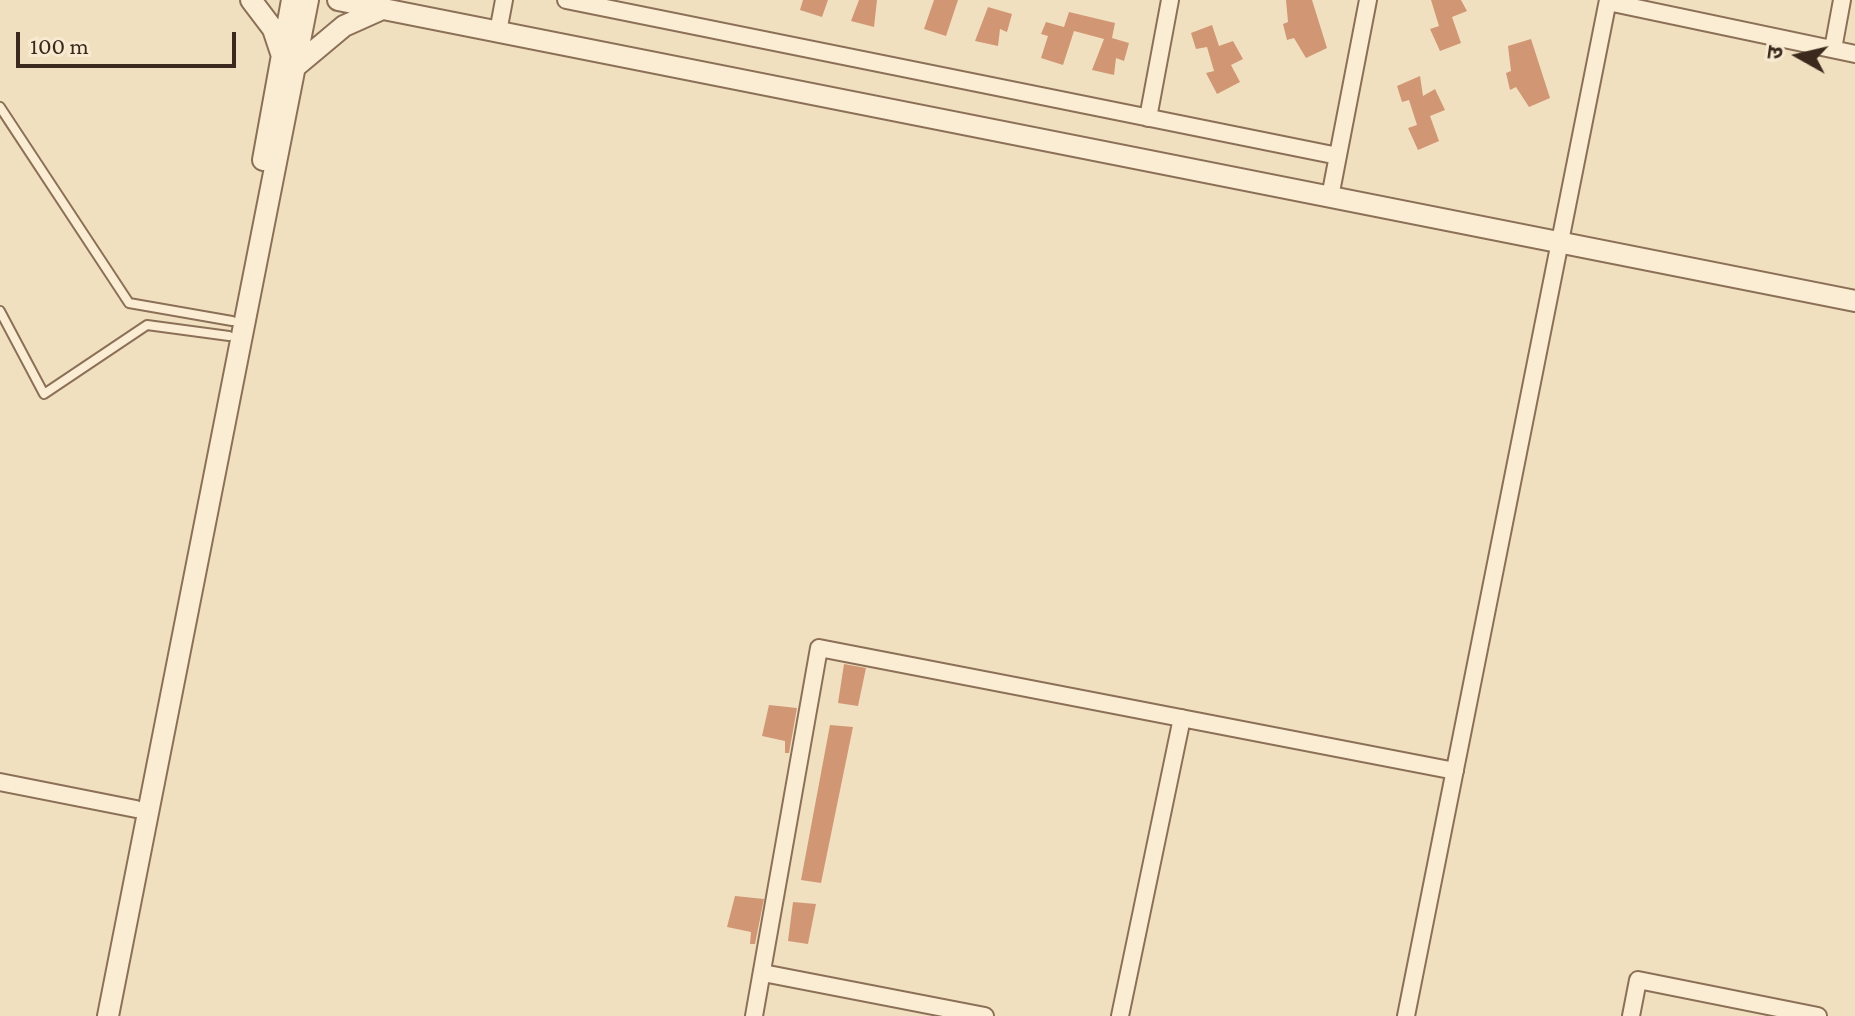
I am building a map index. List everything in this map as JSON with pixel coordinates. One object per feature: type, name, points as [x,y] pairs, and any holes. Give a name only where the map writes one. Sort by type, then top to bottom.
[{"type":"street","points":[[251,0],[273,29],[288,62]]},
{"type":"street","points":[[108,1016],[288,62],[292,0]]},
{"type":"street","points":[[95,1016],[230,328],[288,62],[308,0]]},
{"type":"street","points":[[338,0],[1855,301]]},
{"type":"street","points":[[498,32],[504,0]]},
{"type":"street","points":[[566,0],[1338,156]]},
{"type":"street","points":[[1148,118],[1170,0]]},
{"type":"street","points":[[1330,197],[1368,0]]},
{"type":"street","points":[[1833,49],[1842,0]]},
{"type":"street","points":[[1406,1016],[1608,1],[1855,54]]},
{"type":"street","points":[[288,62],[344,26],[382,9]]},
{"type":"street","points":[[754,1016],[819,648],[1455,771]]},
{"type":"street","points":[[1120,1016],[1182,718]]},
{"type":"street","points":[[0,782],[136,809]]},
{"type":"street","points":[[763,973],[985,1016]]},
{"type":"street","points":[[1631,1016],[1638,980],[1818,1016]]},
{"type":"lane","points":[[0,107],[129,303],[230,328]]},
{"type":"lane","points":[[0,311],[44,394],[147,325],[230,328]]},
{"type":"building","points":[[803,0],[828,0],[822,17],[800,10]]},
{"type":"building","points":[[859,0],[877,0],[874,27],[851,21]]},
{"type":"building","points":[[934,0],[958,0],[946,36],[924,29]]},
{"type":"building","points":[[1286,0],[1312,0],[1327,48],[1306,58],[1294,38],[1287,40],[1283,24],[1288,22]]},
{"type":"building","points":[[1431,0],[1461,0],[1467,11],[1452,17],[1461,43],[1440,51],[1430,29],[1439,26]]},
{"type":"building","points":[[988,7],[1012,14],[1007,32],[1000,29],[998,46],[975,41]]},
{"type":"building","points":[[1069,12],[1115,23],[1112,38],[1129,43],[1124,61],[1116,58],[1114,75],[1092,70],[1104,39],[1074,31],[1063,65],[1041,58],[1048,36],[1041,34],[1046,22],[1064,27]]},
{"type":"building","points":[[1212,25],[1219,46],[1233,41],[1243,59],[1231,65],[1240,82],[1217,94],[1206,73],[1214,71],[1207,47],[1196,49],[1191,33]]},
{"type":"building","points":[[1531,39],[1550,98],[1529,107],[1516,87],[1510,90],[1506,73],[1511,71],[1508,46]]},
{"type":"building","points":[[1420,76],[1423,96],[1435,89],[1445,110],[1430,116],[1439,141],[1418,150],[1408,128],[1417,125],[1409,100],[1402,102],[1397,86]]},
{"type":"building","points":[[844,664],[866,668],[858,706],[838,703]]},
{"type":"building","points":[[769,705],[797,708],[789,753],[785,753],[785,741],[762,736]]},
{"type":"building","points":[[830,725],[853,727],[821,883],[801,880]]},
{"type":"building","points":[[735,896],[764,899],[755,944],[750,944],[751,932],[727,927]]},
{"type":"building","points":[[793,902],[816,904],[808,944],[788,941]]}]
